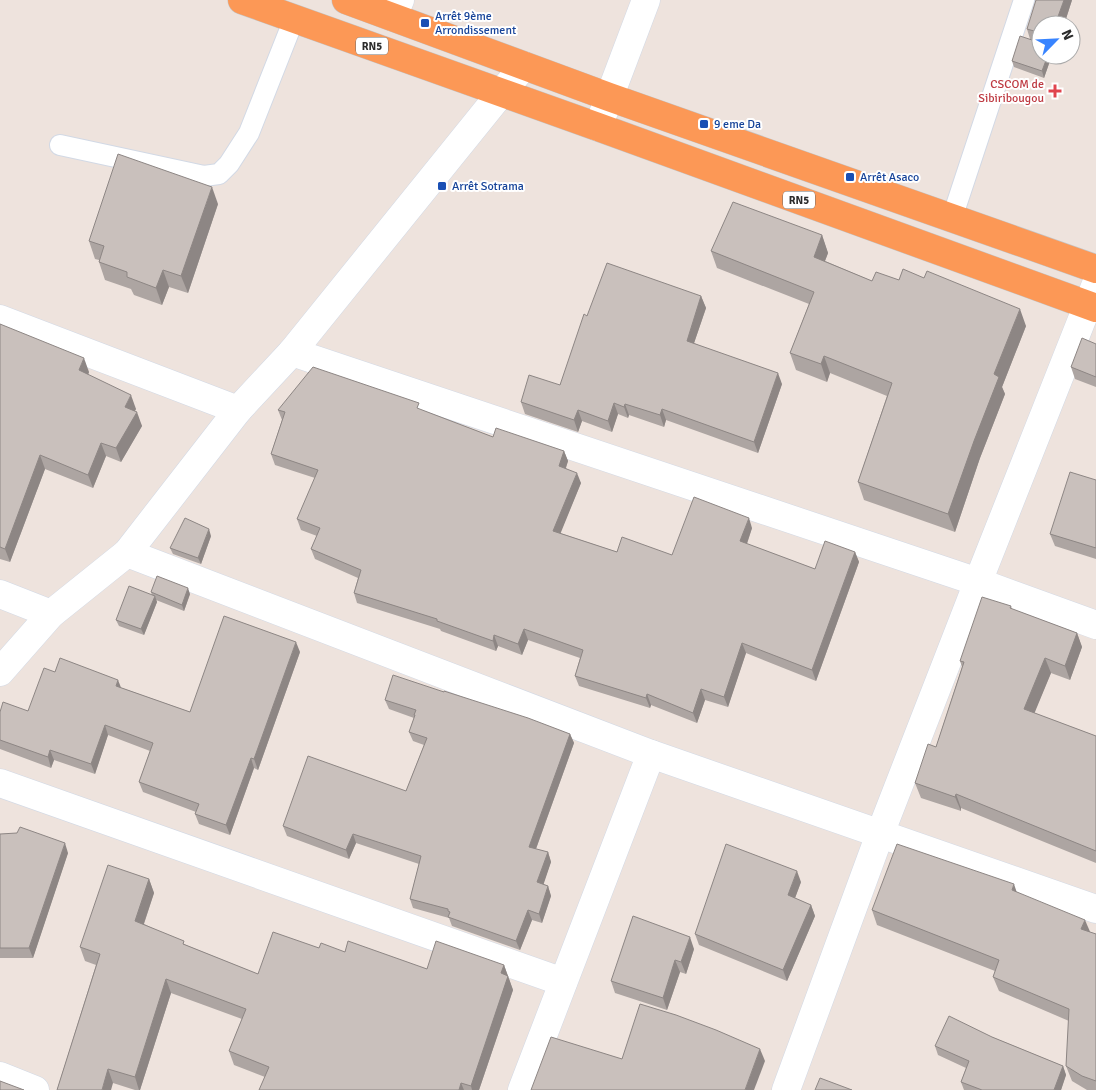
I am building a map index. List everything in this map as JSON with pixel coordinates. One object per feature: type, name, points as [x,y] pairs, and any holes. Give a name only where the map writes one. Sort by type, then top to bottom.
[{"type":"highway","name":"RN5","points":[[242,0],[598,127],[1093,299]]},
{"type":"highway","points":[[346,0],[397,9],[524,66],[1096,269]]},
{"type":"street","points":[[598,127],[646,0]]},
{"type":"street","points":[[0,672],[51,614],[127,553],[238,410],[292,352],[524,66]]},
{"type":"street","points":[[786,1090],[880,834],[978,582],[1093,299]]},
{"type":"street","points":[[0,320],[238,410]]},
{"type":"street","points":[[292,352],[978,582],[1096,624]]},
{"type":"street","points":[[127,553],[651,754],[1096,909]]},
{"type":"street","points":[[0,594],[51,614]]},
{"type":"street","points":[[522,1090],[651,754]]},
{"type":"street","points":[[0,783],[563,982]]},
{"type":"street","points":[[0,1076],[36,1090]]},
{"type":"lane","points":[[952,218],[1024,0]]},
{"type":"lane","points":[[60,145],[204,176],[219,174],[229,164],[249,133],[294,19]]},
{"type":"building","points":[[1036,0],[1064,0],[1059,15],[1031,15]]},
{"type":"building","points":[[1031,16],[1031,30],[1027,29]]},
{"type":"building","points":[[1020,36],[1031,40],[1031,65],[1044,65],[1042,71],[1012,61]]},
{"type":"building","points":[[118,154],[212,187],[181,276],[163,270],[156,288],[127,277],[127,272],[99,262],[104,246],[89,241]]},
{"type":"building","points":[[733,202],[822,235],[814,257],[872,281],[876,272],[899,280],[903,269],[924,278],[927,271],[1020,309],[994,374],[999,377],[948,514],[858,482],[892,383],[824,356],[821,364],[790,353],[814,292],[711,251]]},
{"type":"building","points":[[607,263],[701,296],[687,341],[778,373],[754,442],[662,409],[660,415],[625,404],[624,407],[614,403],[608,421],[578,410],[574,420],[521,402],[529,375],[560,385],[584,314],[587,316]]},
{"type":"building","points":[[0,324],[84,358],[79,370],[131,395],[125,407],[137,412],[116,448],[101,443],[88,475],[40,455],[5,549],[0,547]]},
{"type":"building","points":[[1082,338],[1096,344],[1096,377],[1071,367]]},
{"type":"building","points":[[313,367],[419,403],[417,408],[493,437],[496,428],[564,451],[559,466],[577,473],[553,531],[617,552],[622,537],[672,555],[694,497],[749,518],[740,541],[815,569],[825,541],[855,552],[812,670],[742,643],[724,697],[701,689],[693,713],[647,694],[646,698],[575,676],[583,650],[524,629],[518,644],[494,635],[493,641],[437,621],[437,619],[354,593],[361,570],[311,549],[320,528],[297,519],[318,470],[271,454],[285,412],[278,410]]},
{"type":"building","points":[[1070,472],[1096,480],[1096,548],[1050,534]]},
{"type":"building","points":[[185,518],[209,529],[198,558],[170,548]]},
{"type":"building","points":[[157,576],[188,588],[182,605],[151,592]]},
{"type":"building","points":[[129,586],[155,596],[141,629],[116,620]]},
{"type":"building","points":[[982,597],[1011,606],[1010,608],[1077,633],[1065,666],[1045,658],[1024,709],[1096,736],[1096,851],[956,794],[955,797],[915,783],[928,744],[936,747],[964,662],[960,661]]},
{"type":"building","points":[[224,616],[296,642],[254,759],[251,758],[226,825],[195,814],[199,804],[139,782],[153,743],[105,725],[91,764],[50,750],[48,757],[0,740],[0,712],[3,702],[28,711],[44,668],[55,672],[60,658],[118,680],[116,686],[190,712]]},
{"type":"building","points":[[393,675],[528,718],[570,734],[529,847],[548,852],[537,882],[548,886],[539,914],[528,910],[516,941],[448,917],[450,912],[448,909],[410,899],[421,856],[353,834],[346,850],[283,826],[308,756],[406,791],[427,738],[409,732],[416,710],[385,700]]},
{"type":"building","points":[[20,827],[65,843],[29,948],[0,948],[0,834],[17,833]]},
{"type":"building","points":[[726,844],[797,871],[788,895],[811,905],[783,970],[695,934]]},
{"type":"building","points":[[897,844],[1014,884],[1012,890],[1085,920],[1081,929],[1096,934],[1096,1081],[1082,1076],[1066,1066],[1069,1009],[993,977],[999,960],[872,910]]},
{"type":"building","points":[[108,865],[149,879],[135,921],[184,941],[183,944],[258,974],[273,932],[319,948],[321,943],[345,952],[348,941],[427,969],[436,941],[504,965],[501,973],[508,976],[471,1086],[461,1083],[459,1090],[259,1090],[269,1067],[229,1051],[246,1009],[166,979],[135,1077],[108,1069],[102,1090],[57,1090],[100,954],[80,947]]},
{"type":"building","points":[[633,916],[690,937],[681,962],[675,960],[663,998],[611,981]]},
{"type":"building","points":[[640,1004],[716,1030],[760,1049],[745,1090],[531,1090],[551,1037],[622,1059]]},
{"type":"building","points":[[949,1016],[992,1037],[1063,1066],[1054,1090],[982,1090],[961,1082],[969,1061],[935,1046]]},
{"type":"building","points":[[820,1078],[852,1090],[815,1090]]},
{"type":"building","points":[[0,1081],[24,1090],[0,1090]]},
{"type":"place","name":"Arrêt 9ème Arrondissement","points":[[425,23]]},
{"type":"place","name":"CSCOM de Sibiribougou","points":[[1055,91]]},
{"type":"place","name":"9 eme Da","points":[[704,124]]},
{"type":"place","name":"Arrêt Asaco","points":[[850,177]]},
{"type":"place","name":"Arrêt Sotrama","points":[[442,186]]}]
